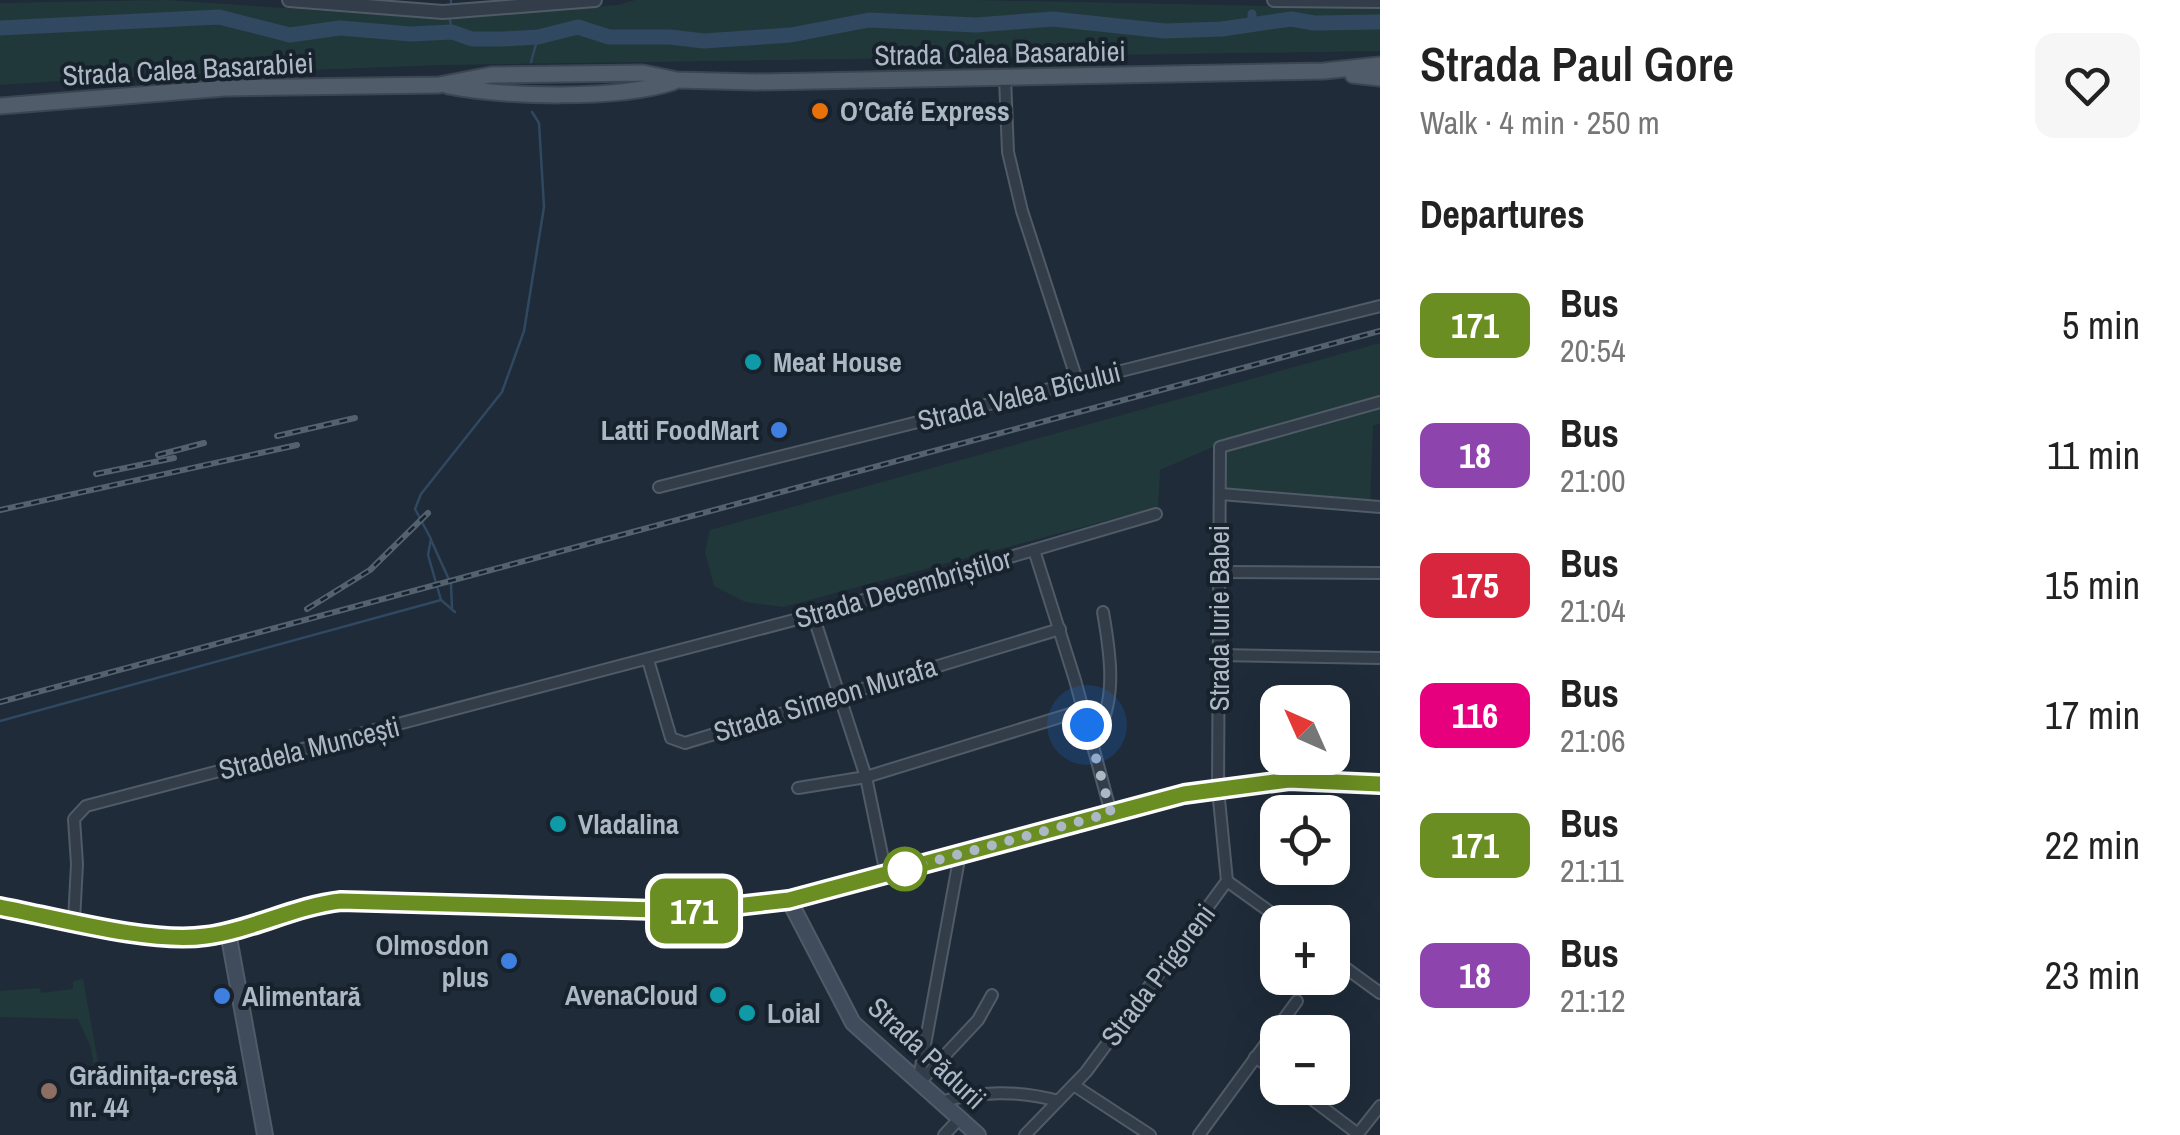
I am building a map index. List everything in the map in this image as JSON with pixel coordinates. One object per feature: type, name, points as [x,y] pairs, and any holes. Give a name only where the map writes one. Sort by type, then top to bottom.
[{"type":"main road","name":"Strada Calea Basarabiei","points":[[0,106],[225,88],[439,85],[491,75],[643,73],[677,80],[1005,78],[1324,72],[1380,65]]},
{"type":"main road","name":"Strada Calea Basarabiei","points":[[1324,72],[1380,78]]},
{"type":"main road","points":[[608,91],[614,84],[610,74]]},
{"type":"main road","points":[[490,94],[491,75]]},
{"type":"main road","name":"Strada Calea Basarabiei","points":[[439,85],[490,94],[644,91],[677,80]]},
{"type":"main road","points":[[0,907],[180,938],[228,932],[315,905],[341,901],[692,911],[789,900],[1111,813],[1218,790],[1289,780],[1380,784]]},
{"type":"main road","name":"Strada Pădurii","points":[[789,900],[853,1023],[978,1135]]},
{"type":"main road","points":[[228,932],[265,1135]]},
{"type":"street","points":[[289,0],[462,12],[595,0]]},
{"type":"street","points":[[1274,0],[1380,1]]},
{"type":"street","points":[[1005,78],[1008,152],[1022,211],[1076,380]]},
{"type":"street","name":"Strada Valea Bîcului","points":[[659,487],[1380,306]]},
{"type":"street","name":"Strada Iurie Babei","points":[[1218,790],[1220,446],[1380,402]]},
{"type":"street","points":[[1221,494],[1380,507]]},
{"type":"street","name":"Strada Decembriștilor","points":[[648,660],[1156,514]]},
{"type":"street","points":[[1034,550],[1111,813]]},
{"type":"street","points":[[1220,572],[1380,573]]},
{"type":"street","points":[[1092,743],[1109,710],[1110,669],[1103,612]]},
{"type":"street","points":[[813,615],[866,777],[886,874]]},
{"type":"street","name":"Strada Simeon Murafa","points":[[648,660],[671,738],[680,744],[1060,629]]},
{"type":"street","points":[[1219,655],[1380,658]]},
{"type":"street","name":"Stradela Muncești","points":[[74,920],[74,820],[86,806],[648,660]]},
{"type":"street","points":[[798,788],[866,777],[1083,710]]},
{"type":"street","name":"Strada Prigoreni","points":[[1025,1135],[1075,1086],[1228,881],[1218,790]]},
{"type":"street","points":[[918,1083],[960,854]]},
{"type":"street","points":[[1228,881],[1261,905]]},
{"type":"street","points":[[1350,971],[1380,993]]},
{"type":"street","points":[[918,1083],[978,1020],[992,995]]},
{"type":"street","points":[[1199,1135],[1297,1000]]},
{"type":"street","points":[[1255,1057],[1260,1061]]},
{"type":"street","points":[[1075,1086],[1150,1135]]},
{"type":"street","points":[[940,1102],[965,1096],[1022,1093],[1058,1101]]},
{"type":"street","points":[[1320,1105],[1358,1135],[1380,1106]]},
{"type":"street","points":[[944,1135],[959,1119]]},
{"type":"green space","points":[[166,0],[446,19],[618,5],[635,0],[973,0],[1380,8],[1380,51],[440,65],[0,85],[0,3]]},
{"type":"green space","points":[[1380,343],[1380,400],[1215,446],[1160,470],[1158,507],[783,607],[745,602],[714,586],[705,552],[710,530]]},
{"type":"green space","points":[[1380,403],[1380,423],[1373,426],[1370,506],[1227,491],[1224,448]]},
{"type":"green space","points":[[83,979],[99,1067],[94,1068],[91,1048],[78,1019],[0,1017],[0,991],[40,988],[41,993],[73,989],[73,981]]},
{"type":"waterway","points":[[451,0],[451,5]]},
{"type":"waterway","points":[[1252,14],[1252,24]]},
{"type":"waterway","points":[[0,28],[219,17],[290,35],[340,28],[411,34],[452,32],[472,39],[503,39],[538,37],[578,27],[609,37],[704,41],[791,35],[869,20],[976,25],[1053,19],[1165,31],[1222,29],[1291,19],[1314,23],[1380,22]]},
{"type":"waterway","points":[[450,20],[452,32]]},
{"type":"waterway","points":[[531,62],[538,37]]},
{"type":"waterway","points":[[0,721],[441,600],[428,555],[431,539],[415,509],[421,494],[502,392],[524,331],[544,207],[539,123],[532,112]]},
{"type":"waterway","points":[[431,540],[451,584],[452,608]]},
{"type":"waterway","points":[[441,600],[455,612]]},
{"type":"railway","points":[[0,702],[1380,331]]},
{"type":"railway","points":[[277,436],[355,418]]},
{"type":"railway","points":[[158,455],[204,443]]},
{"type":"railway","points":[[0,510],[297,445]]},
{"type":"railway","points":[[96,474],[174,458]]},
{"type":"railway","points":[[307,609],[370,570],[428,513]]},
{"type":"bus line","name":"171","points":[[0,907],[180,938],[228,932],[315,905],[341,901],[692,911],[789,900],[1184,794],[1289,780],[1380,784]]},
{"type":"place","name":"O’Café Express","points":[[820,111]]},
{"type":"place","name":"Meat House","points":[[753,362]]},
{"type":"place","name":"Latti FoodMart","points":[[779,430]]},
{"type":"place","name":"Vladalina","points":[[558,824]]},
{"type":"place","name":"Olmosdon plus","points":[[509,961]]},
{"type":"place","name":"AvenaCloud","points":[[718,995]]},
{"type":"place","name":"Alimentară","points":[[222,996]]},
{"type":"place","name":"Loial","points":[[747,1013]]},
{"type":"place","name":"Grădinița-creșă nr. 44","points":[[49,1091]]},
{"type":"route","points":[[905,869],[1111,813],[1087,725]]}]
